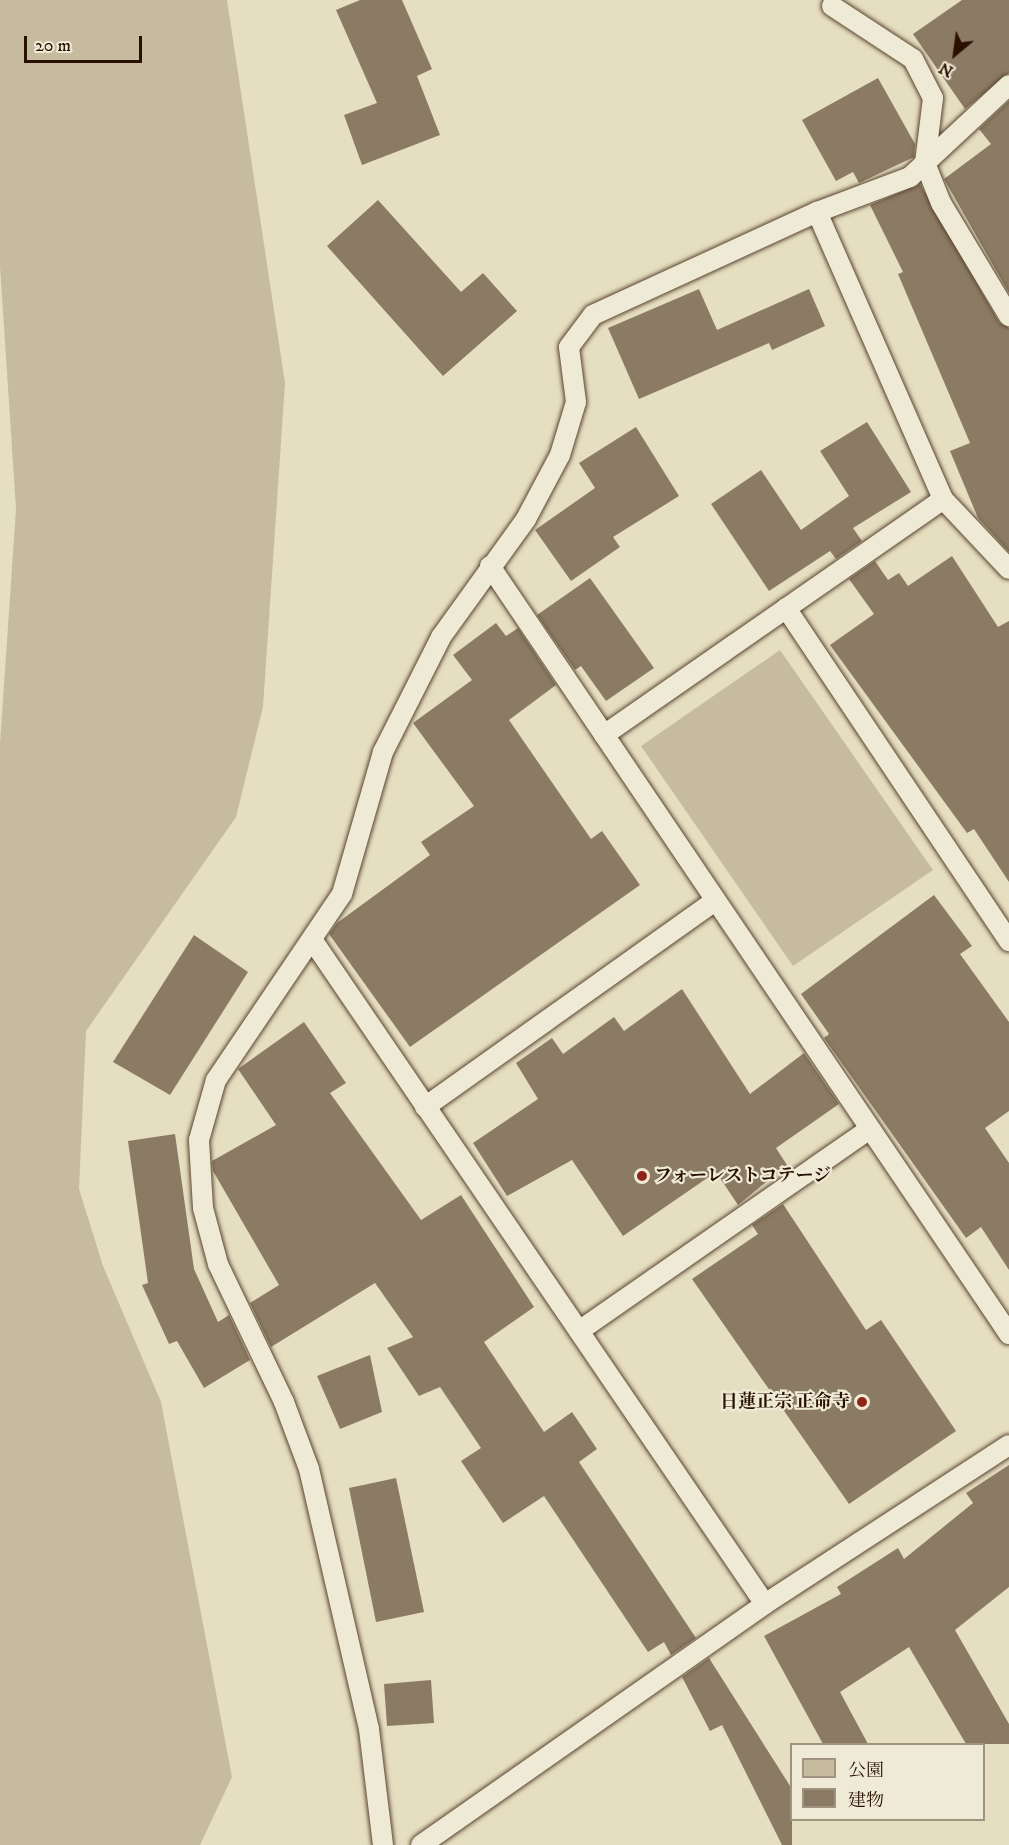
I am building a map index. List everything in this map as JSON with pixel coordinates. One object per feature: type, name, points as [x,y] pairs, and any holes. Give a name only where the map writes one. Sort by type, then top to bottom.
[{"type":"lane","points":[[832,6],[913,59],[933,98],[925,163],[941,202],[1009,316]]},
{"type":"lane","points":[[383,1845],[369,1729],[309,1469],[284,1402],[218,1264],[203,1208],[199,1140],[216,1080],[313,941],[342,894],[383,752],[441,637],[526,519],[560,454],[576,402],[569,347],[593,315],[817,212],[910,177],[1009,85]]},
{"type":"lane","points":[[817,212],[943,499],[1009,569]]},
{"type":"lane","points":[[604,735],[943,499]]},
{"type":"lane","points":[[490,566],[868,1130],[1009,1334]]},
{"type":"lane","points":[[786,608],[1009,941]]},
{"type":"lane","points":[[425,1107],[715,901]]},
{"type":"lane","points":[[313,941],[765,1604]]},
{"type":"lane","points":[[579,1331],[868,1130]]},
{"type":"lane","points":[[421,1845],[765,1604],[1009,1445]]},
{"type":"green space","points":[[0,0],[227,0],[285,383],[263,707],[236,817],[86,1031],[79,1189],[103,1266],[161,1402],[232,1777],[200,1845],[0,1845],[0,744],[16,509],[0,266]]},
{"type":"green space","points":[[780,650],[933,870],[793,966],[641,746]]},
{"type":"building","points":[[360,0],[402,0],[432,69],[417,76],[440,135],[362,165],[344,115],[377,103],[336,10]]},
{"type":"building","points":[[962,0],[1009,0],[1009,73],[965,109],[913,34]]},
{"type":"building","points":[[878,78],[915,144],[914,157],[859,183],[853,172],[836,181],[802,120]]},
{"type":"building","points":[[1009,101],[1009,293],[944,179],[991,144],[979,129]]},
{"type":"building","points":[[920,184],[999,322],[1009,328],[1009,552],[978,518],[950,451],[970,443],[898,274],[903,272],[870,205]]},
{"type":"building","points":[[378,200],[461,292],[483,273],[517,311],[443,376],[327,246]]},
{"type":"building","points":[[699,289],[717,330],[809,289],[825,326],[772,350],[769,343],[639,399],[608,328]]},
{"type":"building","points":[[867,422],[911,492],[853,528],[862,541],[836,559],[830,551],[769,591],[711,504],[761,470],[801,530],[849,496],[820,451]]},
{"type":"building","points":[[636,427],[679,496],[613,537],[620,547],[571,581],[535,530],[595,488],[579,463]]},
{"type":"building","points":[[952,556],[998,627],[1009,621],[1009,882],[974,829],[967,833],[830,645],[874,614],[849,579],[875,561],[888,580],[899,573],[908,586]]},
{"type":"building","points":[[590,578],[654,668],[606,701],[581,666],[575,670],[537,615]]},
{"type":"building","points":[[496,623],[506,636],[518,628],[556,685],[509,720],[591,839],[602,831],[640,885],[410,1047],[329,934],[337,923],[430,855],[421,842],[474,806],[413,723],[472,680],[453,655]]},
{"type":"building","points":[[934,895],[972,946],[960,954],[1009,1022],[1009,1111],[985,1128],[1009,1163],[1009,1270],[981,1227],[966,1238],[824,1038],[829,1034],[801,994]]},
{"type":"building","points":[[194,935],[248,972],[170,1095],[113,1062]]},
{"type":"building","points":[[682,989],[750,1094],[804,1053],[839,1104],[776,1148],[787,1165],[738,1205],[716,1172],[623,1236],[572,1160],[507,1196],[473,1143],[538,1099],[516,1063],[552,1038],[563,1054],[614,1017],[624,1031]]},
{"type":"building","points":[[304,1022],[346,1083],[330,1093],[421,1220],[461,1195],[534,1307],[484,1342],[544,1432],[572,1412],[597,1449],[579,1462],[696,1638],[671,1655],[664,1642],[648,1652],[544,1496],[503,1523],[461,1461],[481,1448],[440,1387],[419,1396],[387,1348],[413,1337],[375,1283],[271,1347],[250,1303],[279,1285],[213,1171],[212,1161],[276,1125],[238,1069]]},
{"type":"building","points":[[175,1134],[194,1269],[218,1322],[229,1315],[250,1360],[204,1388],[177,1341],[169,1344],[142,1285],[148,1283],[128,1141]]},
{"type":"building","points":[[783,1204],[866,1330],[881,1320],[956,1431],[849,1504],[692,1279],[758,1234],[752,1225]]},
{"type":"building","points":[[370,1355],[382,1412],[340,1429],[317,1376]]},
{"type":"building","points":[[1009,1465],[1009,1587],[955,1630],[1009,1724],[1009,1744],[965,1743],[909,1647],[840,1692],[867,1743],[822,1743],[764,1636],[841,1594],[837,1587],[898,1548],[904,1559],[973,1503],[966,1493]]},
{"type":"building","points":[[396,1478],[424,1612],[376,1622],[349,1488]]},
{"type":"building","points":[[709,1658],[790,1786],[792,1845],[782,1845],[722,1725],[710,1731],[682,1677]]},
{"type":"building","points":[[431,1680],[434,1723],[387,1726],[384,1684]]},
{"type":"place","name":"フォーレストコテージ","points":[[642,1176]]},
{"type":"place","name":"日蓮正宗 正命寺","points":[[862,1402]]}]
